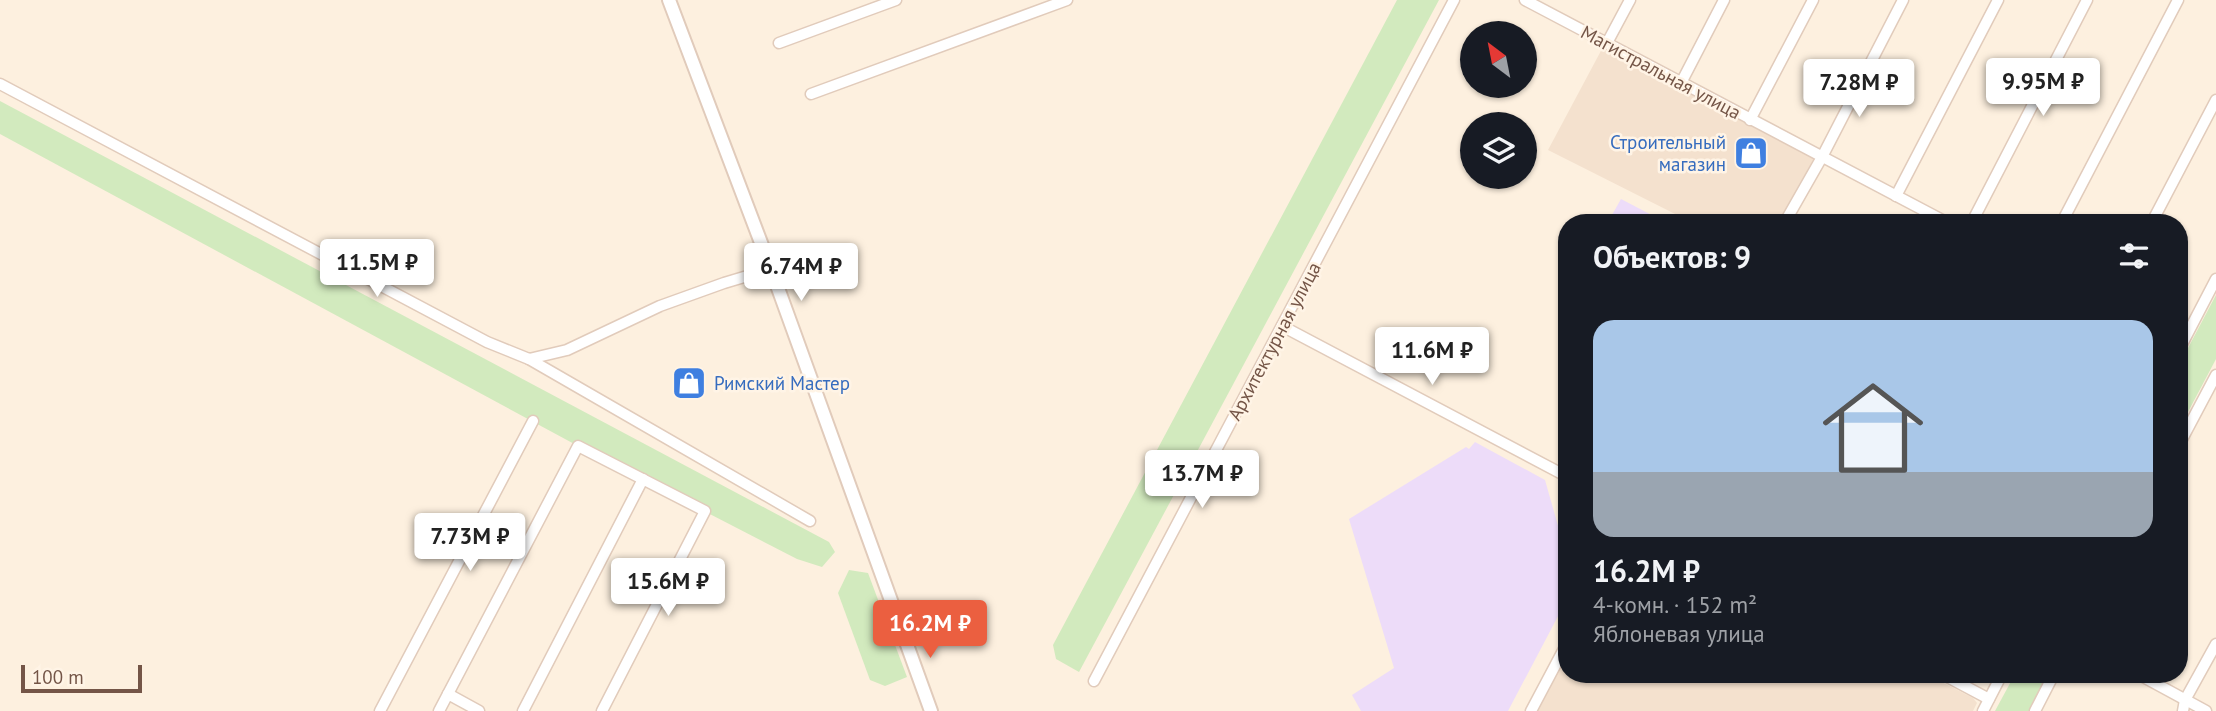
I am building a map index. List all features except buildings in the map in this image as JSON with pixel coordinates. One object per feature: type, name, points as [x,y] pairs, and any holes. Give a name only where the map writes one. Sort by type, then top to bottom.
[{"type":"street","points":[[669,0],[771,269],[931,711]]},
{"type":"street","points":[[779,43],[896,0]]},
{"type":"street","points":[[811,94],[1067,0]]},
{"type":"street","name":"Архитектурная улица","points":[[1094,681],[1454,0]]},
{"type":"street","name":"Магистральная улица","points":[[1525,0],[1539,3],[1681,83],[1931,214]]},
{"type":"street","points":[[1607,43],[1630,0]]},
{"type":"street","points":[[1681,83],[1724,0]]},
{"type":"street","points":[[1750,120],[1813,0]]},
{"type":"street","points":[[1790,214],[1903,0]]},
{"type":"street","points":[[1896,196],[1998,0]]},
{"type":"street","points":[[1976,214],[2087,0]]},
{"type":"street","points":[[2066,214],[2178,0]]},
{"type":"street","points":[[0,84],[128,149],[243,214],[367,276],[486,342],[529,359],[810,521]]},
{"type":"street","points":[[2156,214],[2216,100]]},
{"type":"street","points":[[529,359],[567,350],[660,306],[733,279],[771,269]]},
{"type":"street","points":[[2188,330],[2216,279]]},
{"type":"street","points":[[1282,326],[1558,471]]},
{"type":"street","points":[[2188,427],[2216,375]]},
{"type":"street","points":[[380,711],[533,421]]},
{"type":"street","points":[[439,711],[578,446],[705,511],[602,711]]},
{"type":"street","points":[[523,711],[643,479]]},
{"type":"street","points":[[2184,706],[2216,644]]},
{"type":"street","points":[[1531,711],[1558,660]]},
{"type":"street","points":[[1959,683],[1989,699]]},
{"type":"street","points":[[1983,711],[1997,683]]},
{"type":"street","points":[[2035,711],[2049,683]]},
{"type":"street","points":[[2151,683],[2184,706],[2206,711]]},
{"type":"street","points":[[448,694],[479,711]]},
{"type":"shaded area","points":[[1603,47],[1813,156],[1813,160],[1785,214],[1675,214],[1548,150]]},
{"type":"shaded area","points":[[1621,199],[1650,214],[1613,214]]},
{"type":"shaded area","points":[[1475,442],[1545,480],[1558,526],[1558,616],[1508,711],[1361,711],[1352,695],[1394,668],[1349,519],[1466,447],[1469,449]]},
{"type":"shaded area","points":[[1558,666],[1558,683],[1944,683],[1973,698],[1977,703],[1973,711],[1534,711]]},
{"type":"green space","points":[[1397,0],[1439,0],[1079,672],[1056,659],[1053,645]]},
{"type":"green space","points":[[0,101],[829,542],[835,552],[822,567],[797,559],[578,446],[0,134]]},
{"type":"green space","points":[[2216,295],[2216,359],[2188,412],[2188,348]]},
{"type":"green space","points":[[849,570],[868,573],[907,677],[885,686],[870,680],[838,593]]},
{"type":"green space","points":[[2010,683],[2043,683],[2029,711],[1995,711]]},
{"type":"place","name":"Строительный магазин","points":[[1751,153]]},
{"type":"place","name":"Римский Мастер","points":[[689,383]]}]
